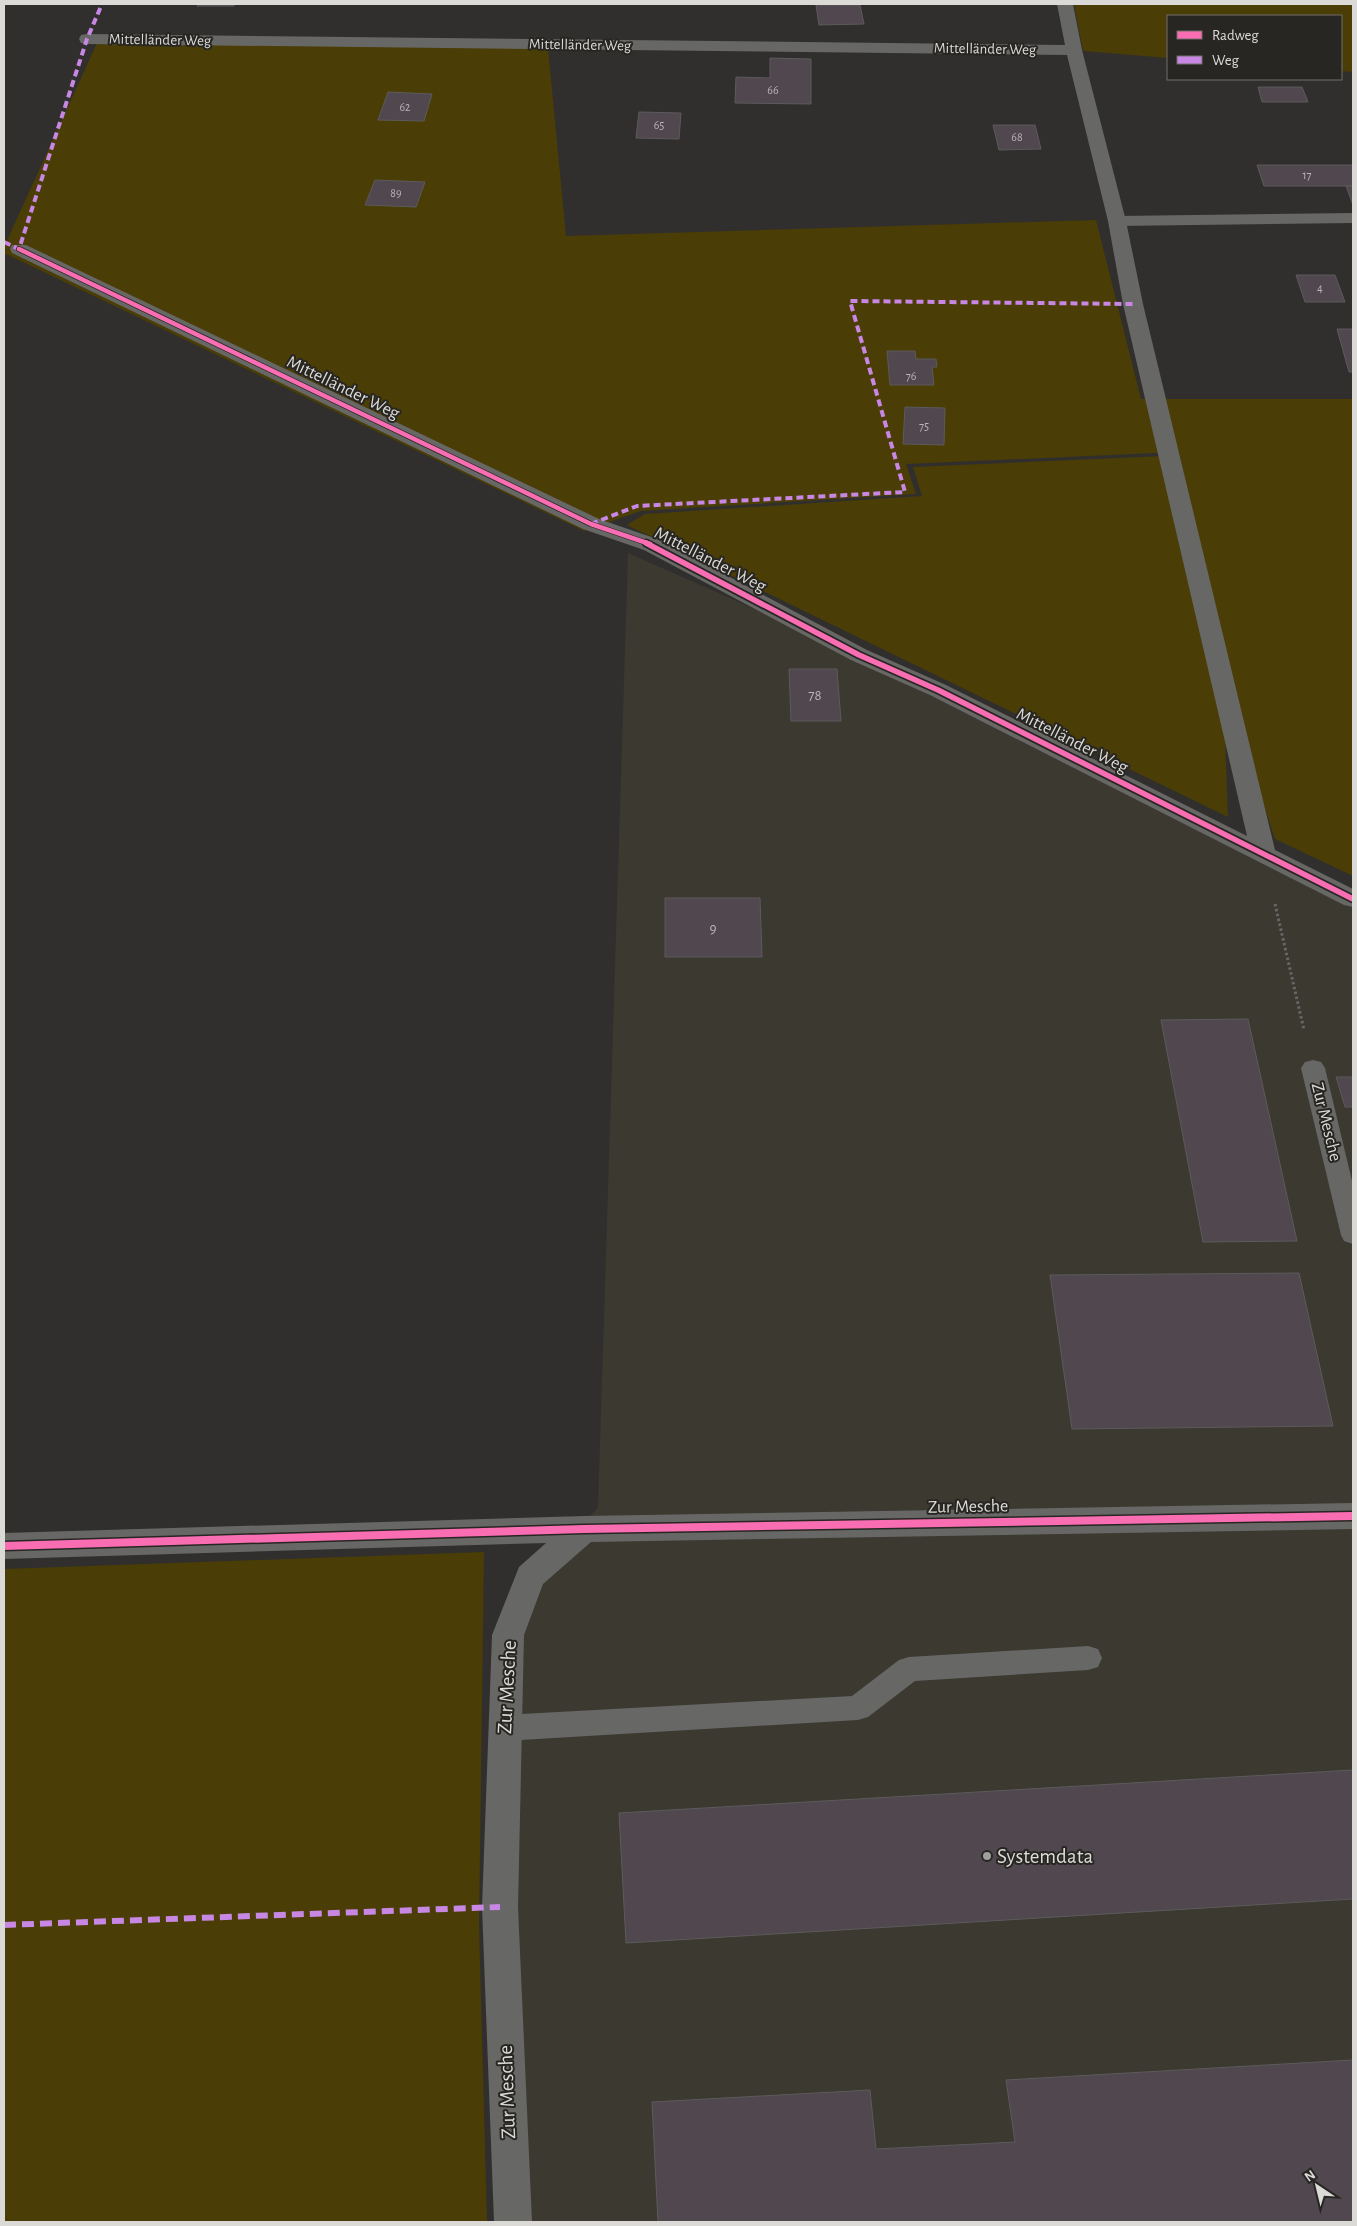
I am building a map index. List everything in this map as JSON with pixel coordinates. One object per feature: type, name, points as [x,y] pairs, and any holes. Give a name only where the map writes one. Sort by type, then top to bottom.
[{"type":"street","points":[[1065,4],[1074,50],[1117,221],[1133,304],[1264,855]]},
{"type":"street","name":"Mittelländer Weg","points":[[87,39],[1074,50]]},
{"type":"street","name":"Mittelländer Weg","points":[[19,249],[590,524],[652,545],[859,655],[946,694],[1353,899]]},
{"type":"street","name":"Zur Mesche","points":[[513,2222],[500,1907],[508,1635],[530,1576],[584,1529],[1353,1516]]},
{"type":"street","points":[[4,1546],[584,1529]]},
{"type":"lane","points":[[1117,221],[1353,218]]},
{"type":"lane","name":"Zur Mesche","points":[[1313,1068],[1353,1235]]},
{"type":"lane","points":[[505,1728],[858,1708],[909,1669],[1088,1658]]},
{"type":"path","points":[[1264,855],[1313,1068]]},
{"type":"shaded area","points":[[1074,4],[1353,4],[1353,72],[1342,71],[1342,15],[1167,15],[1167,58],[1083,51]]},
{"type":"shaded area","points":[[97,43],[548,48],[566,236],[1096,220],[1141,399],[1353,399],[1353,876],[1275,839],[1234,713],[1179,452],[906,464],[916,494],[641,511],[584,531],[4,253],[4,247]]},
{"type":"shaded area","points":[[1163,456],[1224,710],[1228,817],[627,525],[645,514],[922,496],[913,467]]},
{"type":"shaded area","points":[[628,553],[938,690],[1264,855],[1353,895],[1353,2222],[513,2222],[500,1907],[505,1728],[530,1576],[598,1508]]},
{"type":"shaded area","points":[[484,1552],[479,1925],[487,2222],[4,2222],[4,1569]]},
{"type":"building","points":[[198,4],[235,4],[234,6],[197,6]]},
{"type":"building","points":[[816,5],[860,5],[864,24],[819,25]]},
{"type":"building","points":[[770,58],[811,59],[811,104],[735,103],[736,77],[770,78]]},
{"type":"building","points":[[1258,87],[1302,87],[1308,102],[1262,102]]},
{"type":"building","points":[[388,92],[432,94],[424,121],[378,120]]},
{"type":"building","points":[[639,112],[681,113],[679,139],[636,138]]},
{"type":"building","points":[[993,125],[1035,125],[1041,149],[999,150]]},
{"type":"building","points":[[1257,165],[1353,165],[1353,186],[1264,186]]},
{"type":"building","points":[[375,180],[425,182],[416,207],[365,205]]},
{"type":"building","points":[[1346,186],[1353,186],[1353,205]]},
{"type":"building","points":[[1296,275],[1335,275],[1345,302],[1305,302]]},
{"type":"building","points":[[1337,329],[1353,329],[1353,372],[1349,372]]},
{"type":"building","points":[[887,351],[915,351],[916,359],[936,359],[937,367],[932,367],[934,385],[890,385]]},
{"type":"building","points":[[905,407],[945,408],[944,445],[903,444]]},
{"type":"building","points":[[789,669],[837,669],[841,721],[791,721]]},
{"type":"building","points":[[665,898],[760,898],[762,957],[665,957]]},
{"type":"building","points":[[1248,1019],[1297,1241],[1203,1242],[1161,1020]]},
{"type":"building","points":[[1336,1077],[1353,1077],[1353,1107],[1345,1107]]},
{"type":"building","points":[[1299,1273],[1333,1426],[1072,1429],[1050,1275]]},
{"type":"building","name":"Systemdata","points":[[1353,1770],[1353,1899],[626,1943],[619,1813]]},
{"type":"building","points":[[1353,2060],[1353,2222],[658,2222],[652,2102],[870,2090],[876,2149],[1015,2142],[1006,2080]]},
{"type":"marked path","points":[[4,242],[19,249],[87,39],[102,4]]},
{"type":"marked path","points":[[591,524],[637,506],[905,492],[850,301],[1133,304]]},
{"type":"marked path","points":[[4,1925],[500,1907]]},
{"type":"cycle path","points":[[19,249],[591,524],[652,545],[859,655],[938,690],[1353,899]]},
{"type":"cycle path","points":[[4,1546],[584,1529],[1353,1516]]},
{"type":"place","name":"Systemdata","points":[[987,1856]]}]
